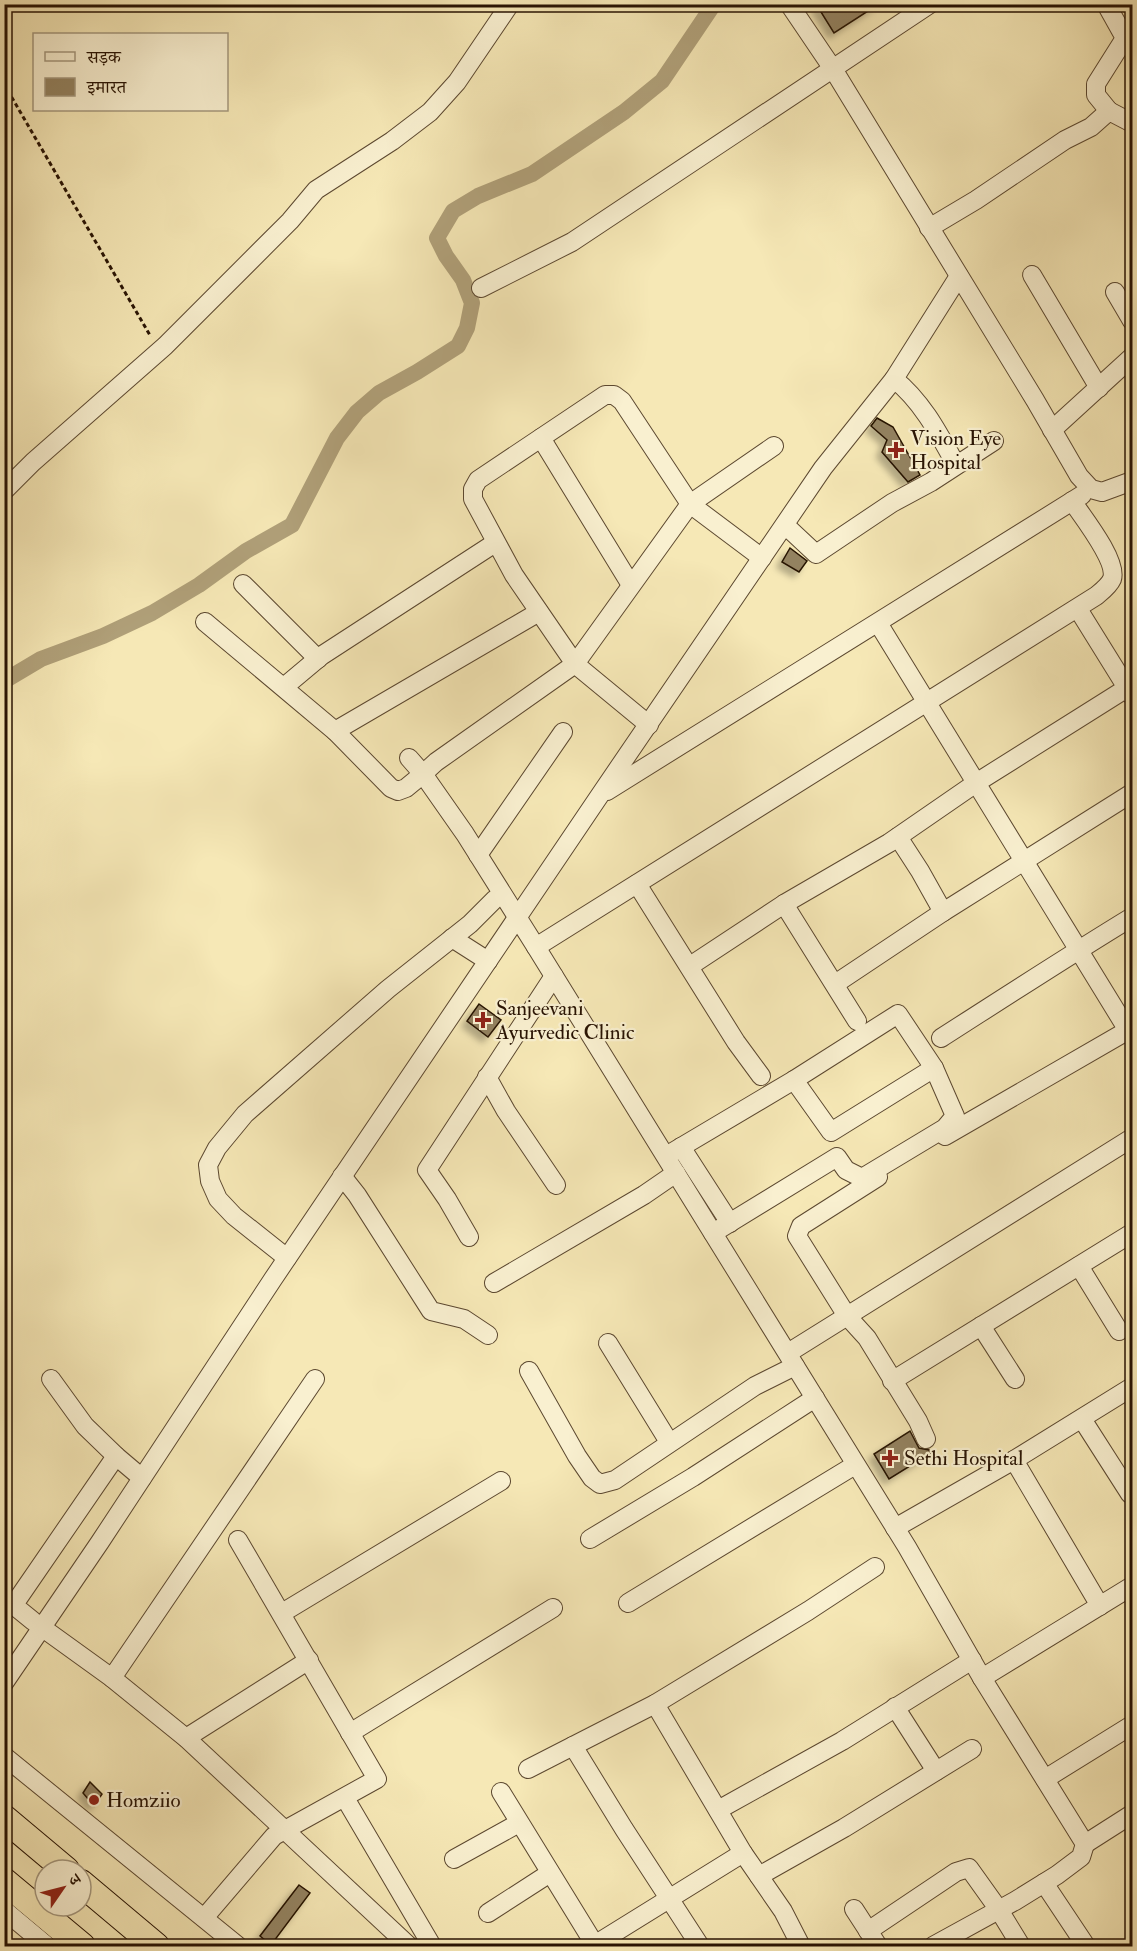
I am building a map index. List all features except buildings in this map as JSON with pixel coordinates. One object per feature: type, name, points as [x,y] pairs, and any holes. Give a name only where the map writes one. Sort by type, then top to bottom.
[{"type":"highway","points":[[4,1818],[52,1858]]},
{"type":"highway","points":[[4,1881],[82,1947]]},
{"type":"highway","points":[[93,1893],[156,1947]]},
{"type":"street","points":[[4,491],[33,462],[159,351],[290,221],[316,190],[376,152],[430,112],[457,82],[510,4]]},
{"type":"street","points":[[789,4],[833,69],[1079,476],[1091,489],[1102,492],[1132,481]]},
{"type":"street","points":[[481,288],[572,242],[930,4]]},
{"type":"street","points":[[1106,4],[1129,36],[1096,84],[1096,95],[1109,111],[1132,123]]},
{"type":"street","points":[[929,228],[976,200],[1065,140],[1091,127],[1109,111]]},
{"type":"street","points":[[1032,275],[1099,388]]},
{"type":"street","points":[[4,1683],[342,1176],[648,724],[823,468],[894,379],[959,276]]},
{"type":"street","points":[[1115,292],[1132,321]]},
{"type":"street","points":[[1052,430],[1132,357]]},
{"type":"street","points":[[894,379],[910,392],[933,424],[956,465]]},
{"type":"street","points":[[648,724],[575,664],[495,543],[473,499],[473,489],[478,480],[605,395],[614,395],[622,401],[690,504],[762,558]]},
{"type":"street","points":[[541,438],[631,585]]},
{"type":"street","points":[[784,525],[816,554],[892,503],[931,482],[994,441]]},
{"type":"street","points":[[205,622],[335,731],[391,788],[398,791],[406,788],[436,762],[575,664],[690,504],[774,446]]},
{"type":"street","points":[[600,795],[1091,489]]},
{"type":"street","points":[[536,947],[1078,609],[1108,585],[1113,577],[1113,568],[1072,501]]},
{"type":"street","points":[[284,687],[318,659],[495,543]]},
{"type":"street","points":[[243,584],[318,659]]},
{"type":"street","points":[[690,966],[784,904],[898,837],[976,783],[1130,692],[1078,609]]},
{"type":"street","points":[[335,731],[539,612]]},
{"type":"street","points":[[878,623],[1131,1032],[1039,1080],[907,1158],[801,1226],[797,1236],[847,1316],[867,1338],[918,1421],[926,1439]]},
{"type":"street","points":[[478,855],[563,732]]},
{"type":"street","points":[[409,758],[423,774],[518,917],[895,1528],[982,1678],[1085,1844]]},
{"type":"street","points":[[835,984],[943,912],[1132,793]]},
{"type":"street","points":[[898,837],[943,912]]},
{"type":"street","points":[[637,884],[736,1041],[761,1076]]},
{"type":"street","points":[[287,1258],[234,1216],[218,1199],[210,1181],[208,1165],[217,1148],[245,1114],[495,899]]},
{"type":"street","points":[[784,904],[857,1021]]},
{"type":"street","points":[[941,1038],[1078,949],[1132,917]]},
{"type":"street","points":[[452,938],[488,961]]},
{"type":"street","points":[[469,1237],[427,1170],[554,976]]},
{"type":"street","points":[[666,1156],[794,1080],[898,1014],[934,1068],[955,1116],[945,1128],[861,1178],[846,1170],[837,1157],[831,1132],[794,1080]]},
{"type":"street","points":[[831,1132],[934,1068]]},
{"type":"street","points":[[487,1077],[506,1111],[556,1185]]},
{"type":"street","points":[[529,1371],[592,1478],[600,1484],[615,1480],[755,1386],[847,1316],[1132,1138]]},
{"type":"street","points":[[683,1146],[732,1221]]},
{"type":"street","points":[[713,1233],[837,1157]]},
{"type":"street","points":[[494,1283],[644,1195],[676,1173]]},
{"type":"street","points":[[342,1176],[431,1311],[464,1319],[488,1335]]},
{"type":"street","points":[[892,1381],[1132,1233]]},
{"type":"street","points":[[1079,1266],[1119,1331]]},
{"type":"street","points":[[981,1326],[1016,1379]]},
{"type":"street","points":[[608,1342],[669,1442]]},
{"type":"street","points":[[51,1379],[85,1426],[142,1478]]},
{"type":"street","points":[[111,1678],[315,1379]]},
{"type":"street","points":[[895,1528],[1014,1460],[1132,1387]]},
{"type":"street","points":[[590,1539],[693,1477],[815,1398]]},
{"type":"street","points":[[1082,1419],[1130,1494]]},
{"type":"street","points":[[116,1456],[15,1603],[17,1608],[111,1678],[186,1738],[409,1947]]},
{"type":"street","points":[[1014,1460],[1100,1606]]},
{"type":"street","points":[[628,1603],[855,1465]]},
{"type":"street","points":[[282,1613],[501,1481]]},
{"type":"street","points":[[204,1918],[274,1836],[377,1779],[238,1540]]},
{"type":"street","points":[[528,1769],[656,1704],[875,1567]]},
{"type":"street","points":[[982,1678],[1132,1586]]},
{"type":"street","points":[[350,1733],[553,1608]]},
{"type":"street","points":[[186,1738],[309,1660]]},
{"type":"street","points":[[718,1810],[842,1741],[972,1660]]},
{"type":"street","points":[[656,1704],[743,1852],[783,1911],[801,1947]]},
{"type":"street","points":[[895,1707],[936,1771]]},
{"type":"street","points":[[1045,1779],[1132,1725]]},
{"type":"street","points":[[573,1746],[700,1947]]},
{"type":"street","points":[[759,1876],[844,1828],[972,1749]]},
{"type":"street","points":[[4,1756],[238,1947]]},
{"type":"street","points":[[501,1792],[594,1946],[743,1852]]},
{"type":"street","points":[[345,1797],[432,1947]]},
{"type":"street","points":[[942,1944],[1044,1883],[1081,1857],[1085,1844],[1132,1814]]},
{"type":"street","points":[[454,1859],[519,1823]]},
{"type":"street","points":[[854,1909],[873,1939],[964,1868],[969,1868],[999,1910],[1021,1947]]},
{"type":"street","points":[[488,1913],[550,1873]]},
{"type":"street","points":[[1044,1883],[1086,1947]]},
{"type":"street","points":[[4,1910],[47,1947]]},
{"type":"path","points":[[4,84],[159,351]]},
{"type":"waterway","points":[[4,681],[41,659],[103,636],[152,613],[199,585],[246,551],[292,525],[337,438],[357,412],[379,393],[458,346],[467,328],[472,303],[463,280],[446,256],[437,238],[453,211],[478,196],[532,174],[624,112],[662,81],[714,4]]},
{"type":"place","name":"Vision Eye Hospital","points":[[896,450]]},
{"type":"place","name":"Sanjeevani Ayurvedic Clinic","points":[[483,1020]]},
{"type":"place","name":"Sethi Hospital","points":[[890,1458]]},
{"type":"place","name":"Homziio","points":[[94,1800]]}]
